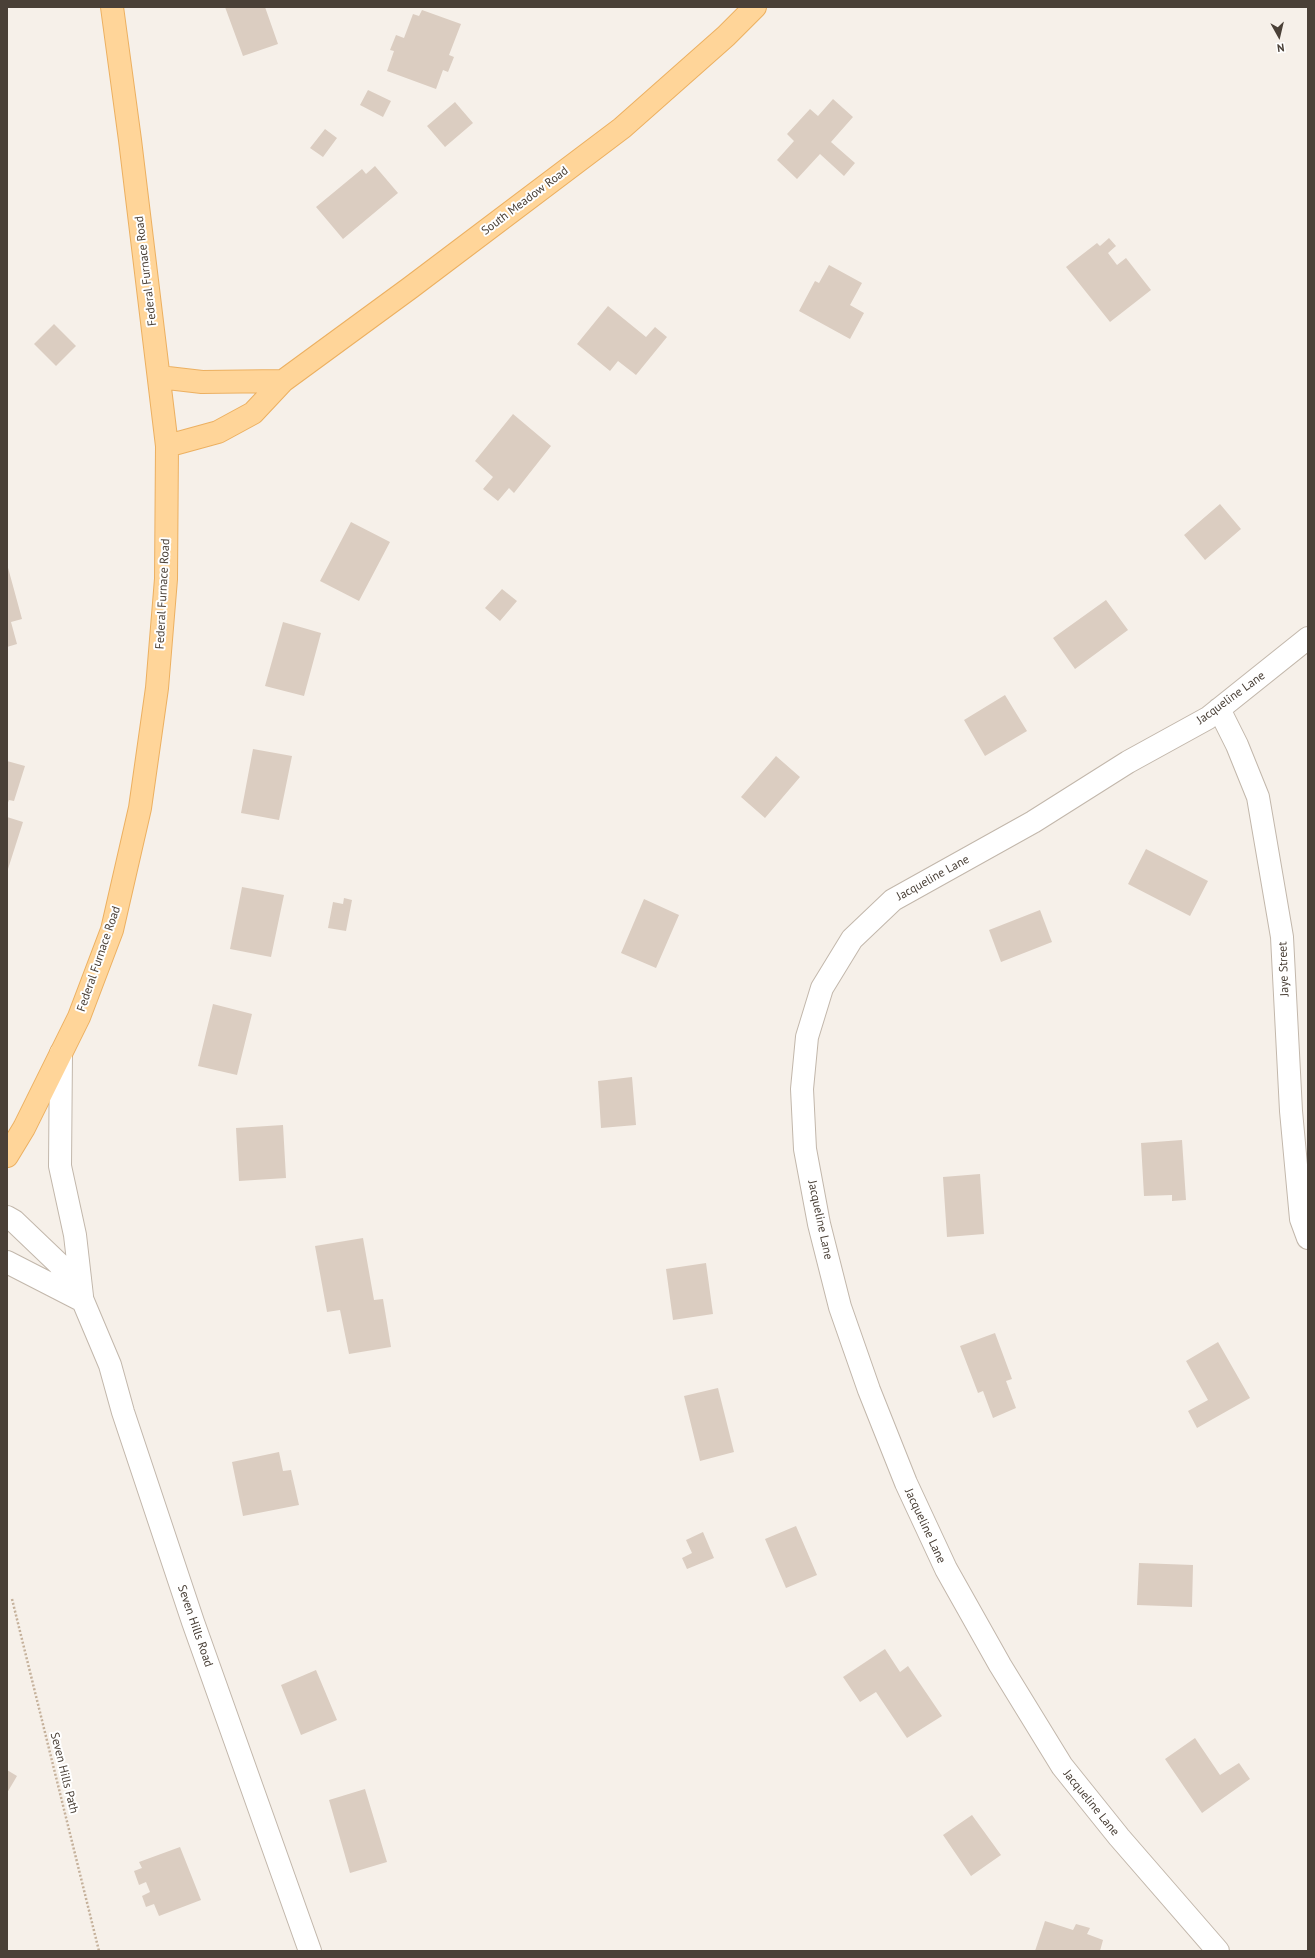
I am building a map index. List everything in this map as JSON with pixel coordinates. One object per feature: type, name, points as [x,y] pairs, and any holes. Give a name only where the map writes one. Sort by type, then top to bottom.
[{"type":"main road","name":"Federal Furnace Road","points":[[7,1156],[24,1128],[79,1018],[112,930],[140,808],[157,688],[166,579],[167,446],[112,7]]},
{"type":"main road","name":"South Meadow Road","points":[[167,446],[218,432],[253,413],[283,381],[410,288],[622,128],[726,36],[755,7]]},
{"type":"main road","points":[[159,377],[202,382],[283,381]]},
{"type":"street","name":"Jacqueline Lane","points":[[1218,1951],[1119,1837],[1062,1766],[1000,1665],[946,1569],[906,1483],[869,1390],[840,1307],[819,1224],[806,1149],[802,1088],[807,1037],[822,988],[852,939],[893,900],[1033,822],[1128,762],[1208,718],[1308,638]]},
{"type":"street","name":"Jaye Street","points":[[1219,709],[1237,745],[1258,797],[1282,937],[1291,1111],[1301,1219],[1308,1238]]},
{"type":"street","points":[[61,1054],[60,1166],[76,1236],[83,1301]]},
{"type":"street","name":"Seven Hills Road","points":[[7,1217],[14,1221],[59,1264],[83,1301],[110,1365],[123,1412],[193,1622],[310,1951]]},
{"type":"street","points":[[7,1262],[83,1301]]},
{"type":"path","name":"Seven Hills Path","points":[[12,1599],[99,1951]]},
{"type":"building","points":[[225,7],[265,7],[278,44],[243,56]]},
{"type":"building","points":[[422,10],[461,24],[449,55],[454,57],[448,72],[443,70],[436,89],[387,71],[394,51],[390,50],[396,35],[404,38],[413,14],[419,16]]},
{"type":"building","points":[[368,90],[391,101],[383,117],[360,105]]},
{"type":"building","points":[[833,99],[853,117],[831,142],[855,163],[844,176],[820,154],[797,179],[777,160],[794,141],[787,134],[810,109],[818,116]]},
{"type":"building","points":[[455,102],[473,123],[445,147],[427,126]]},
{"type":"building","points":[[325,129],[337,138],[323,157],[310,148]]},
{"type":"building","points":[[375,166],[398,193],[343,239],[316,207],[362,169],[366,174]]},
{"type":"building","points":[[1109,238],[1116,246],[1108,253],[1117,265],[1126,258],[1151,290],[1110,322],[1066,267],[1097,243],[1100,246]]},
{"type":"building","points":[[829,265],[862,283],[850,305],[864,313],[850,339],[799,311],[815,281],[819,283]]},
{"type":"building","points":[[608,306],[646,337],[655,327],[667,337],[636,375],[618,361],[610,371],[577,344]]},
{"type":"building","points":[[54,324],[76,346],[56,366],[34,344]]},
{"type":"building","points":[[513,414],[551,446],[514,493],[509,488],[498,501],[483,489],[493,477],[475,461]]},
{"type":"building","points":[[1220,504],[1241,529],[1205,560],[1184,535]]},
{"type":"building","points":[[351,522],[390,542],[359,601],[320,581]]},
{"type":"building","points":[[7,564],[22,619],[11,622],[17,644],[7,647]]},
{"type":"building","points":[[502,589],[517,601],[500,621],[485,608]]},
{"type":"building","points":[[1106,600],[1128,630],[1075,669],[1053,638]]},
{"type":"building","points":[[283,622],[321,633],[304,696],[265,686]]},
{"type":"building","points":[[1005,695],[1027,731],[985,756],[964,720]]},
{"type":"building","points":[[253,749],[292,756],[279,820],[241,813]]},
{"type":"building","points":[[776,756],[800,777],[765,818],[741,797]]},
{"type":"building","points":[[7,761],[25,766],[14,801],[9,800],[7,805]]},
{"type":"building","points":[[7,817],[23,822],[8,869],[7,869]]},
{"type":"building","points":[[1146,849],[1208,881],[1190,916],[1128,884]]},
{"type":"building","points":[[242,887],[284,895],[271,957],[230,949]]},
{"type":"building","points":[[344,898],[352,900],[346,931],[328,928],[333,902],[343,904]]},
{"type":"building","points":[[644,899],[679,915],[656,968],[621,953]]},
{"type":"building","points":[[1040,910],[1052,942],[1001,962],[989,930]]},
{"type":"building","points":[[213,1004],[252,1014],[237,1075],[198,1066]]},
{"type":"building","points":[[632,1077],[636,1125],[601,1128],[598,1081]]},
{"type":"building","points":[[283,1125],[286,1178],[239,1181],[236,1128]]},
{"type":"building","points":[[1182,1140],[1186,1200],[1172,1201],[1172,1195],[1144,1196],[1141,1143]]},
{"type":"building","points":[[980,1174],[984,1234],[947,1237],[943,1177]]},
{"type":"building","points":[[363,1238],[374,1300],[383,1299],[391,1347],[349,1354],[340,1310],[327,1312],[315,1246]]},
{"type":"building","points":[[706,1263],[713,1314],[673,1320],[666,1269]]},
{"type":"building","points":[[995,1333],[1012,1379],[1006,1381],[1016,1408],[993,1418],[983,1391],[978,1393],[960,1346]]},
{"type":"building","points":[[1218,1342],[1250,1398],[1197,1428],[1188,1411],[1208,1400],[1186,1361]]},
{"type":"building","points":[[718,1388],[734,1452],[700,1461],[684,1396]]},
{"type":"building","points":[[279,1452],[283,1471],[291,1470],[299,1505],[243,1516],[232,1462]]},
{"type":"building","points":[[796,1526],[817,1575],[786,1588],[765,1539]]},
{"type":"building","points":[[703,1532],[714,1558],[687,1569],[682,1558],[692,1553],[686,1540]]},
{"type":"building","points":[[1139,1563],[1193,1565],[1192,1607],[1137,1605]]},
{"type":"building","points":[[885,1649],[900,1672],[908,1666],[942,1716],[907,1738],[876,1692],[860,1702],[843,1677]]},
{"type":"building","points":[[316,1670],[337,1720],[301,1735],[281,1685]]},
{"type":"building","points":[[1195,1738],[1220,1775],[1239,1763],[1250,1779],[1202,1813],[1165,1759]]},
{"type":"building","points":[[7,1770],[17,1776],[7,1793]]},
{"type":"building","points":[[365,1789],[387,1862],[350,1873],[329,1800]]},
{"type":"building","points":[[972,1815],[1001,1855],[971,1876],[943,1835]]},
{"type":"building","points":[[180,1847],[201,1900],[159,1916],[154,1904],[146,1907],[142,1896],[150,1892],[146,1882],[139,1885],[134,1871],[142,1868],[139,1862]]},
{"type":"building","points":[[1045,1921],[1073,1930],[1076,1924],[1090,1928],[1087,1934],[1103,1940],[1100,1951],[1035,1951]]}]
